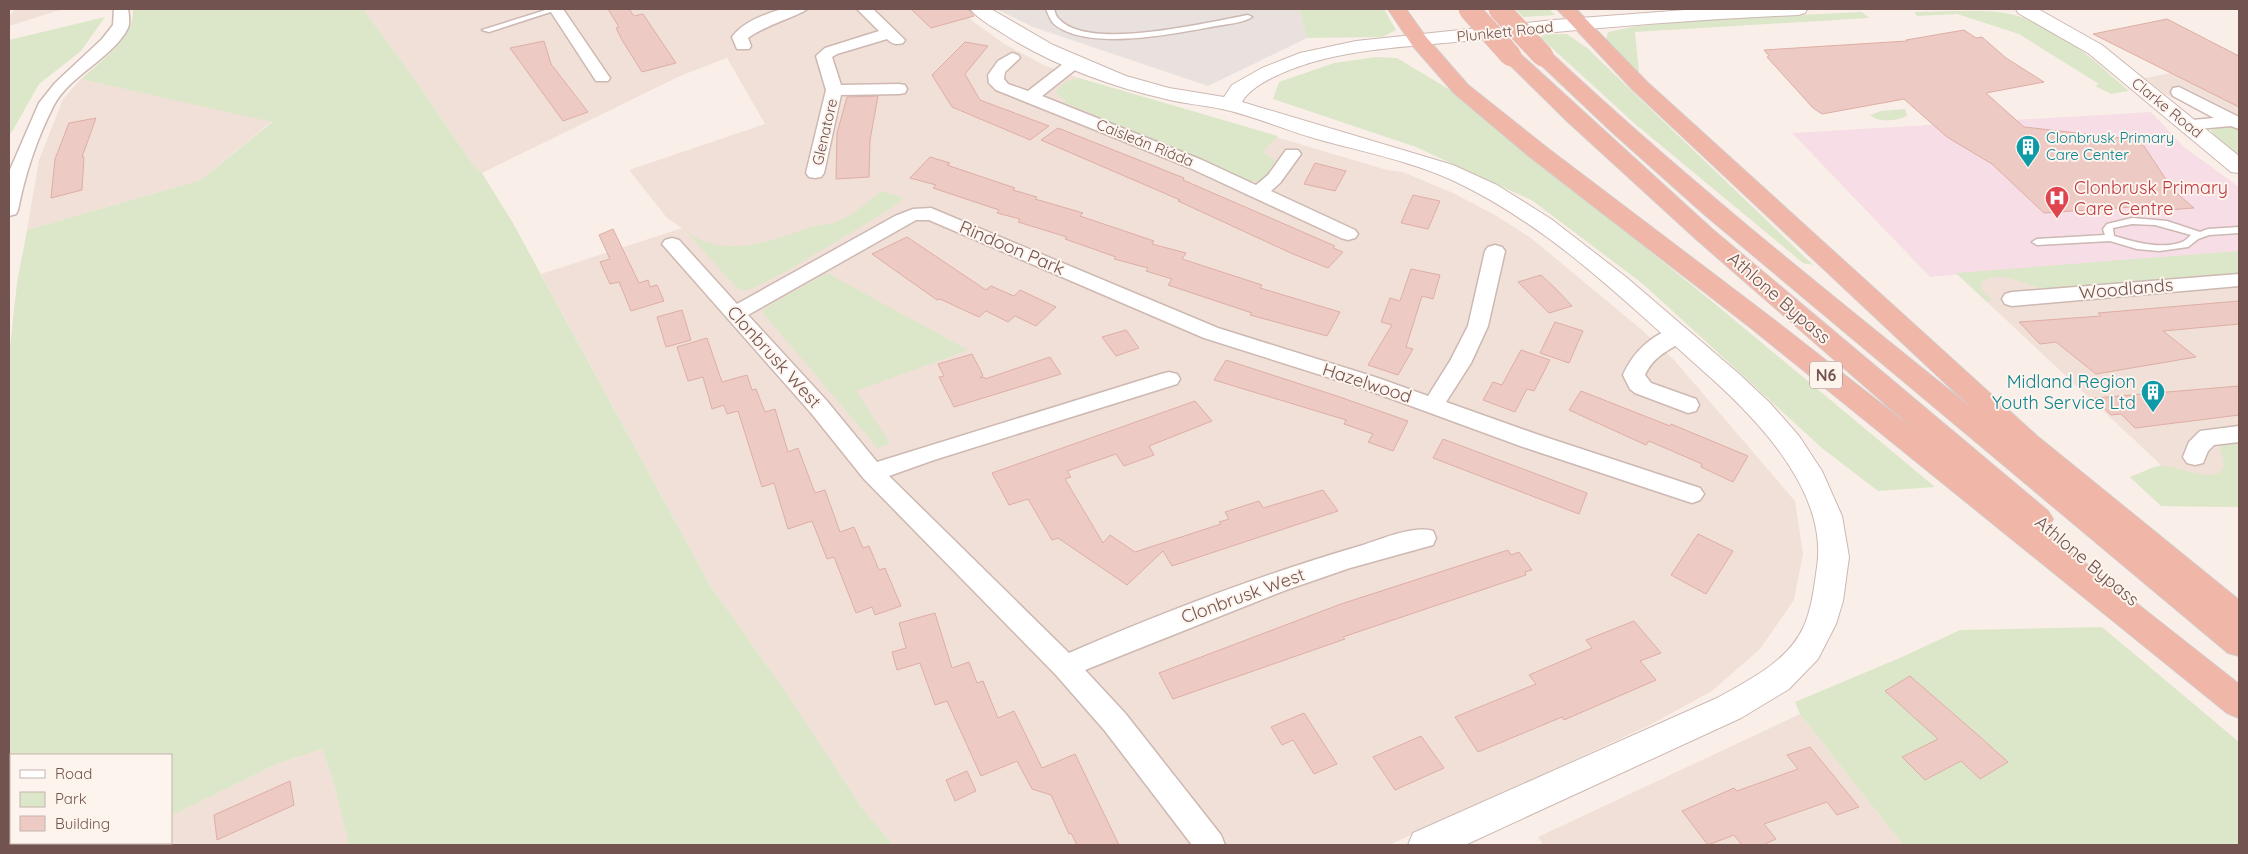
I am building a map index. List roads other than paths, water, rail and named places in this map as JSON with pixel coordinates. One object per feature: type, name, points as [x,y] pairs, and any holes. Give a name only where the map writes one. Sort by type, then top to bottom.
[{"type":"highway","name":"N6","points":[[1397,9],[1419,41],[1461,89],[1538,152],[1760,322],[2239,703]]},
{"type":"highway","name":"Athlone Bypass","points":[[1469,9],[1511,56],[1582,125],[1773,294],[2239,690]]},
{"type":"highway","name":"Athlone Bypass","points":[[1499,9],[1543,56],[1619,128],[1720,216],[2239,643]]},
{"type":"highway","points":[[1574,17],[1640,86],[2027,443],[2239,618]]},
{"type":"street","points":[[9,210],[14,172],[47,103],[60,86],[108,42],[121,26],[121,9]]},
{"type":"street","points":[[556,9],[602,78]]},
{"type":"street","points":[[743,46],[740,37],[742,33],[782,13],[797,9]]},
{"type":"street","name":"Glenatore","points":[[815,173],[820,158],[822,138],[834,90],[824,56],[831,51],[893,37],[865,9]]},
{"type":"street","points":[[979,9],[1012,31],[1074,63],[1166,93],[1230,105],[1318,133],[1426,162],[1498,194],[1546,224],[1677,334],[1733,384],[1792,445],[1812,475],[1824,502],[1830,526],[1833,552],[1832,582],[1816,634],[1790,670],[1765,689],[1729,708],[1426,845]]},
{"type":"street","name":"Plunkett Road","points":[[1230,105],[1240,89],[1269,72],[1307,57],[1356,47],[1419,41],[1574,17],[1702,14],[1798,9]]},
{"type":"street","points":[[2024,9],[2041,13],[2060,10]]},
{"type":"street","name":"Clarke Road","points":[[2024,9],[2095,50],[2239,167]]},
{"type":"street","name":"Clarke Road","points":[[2060,10],[2095,50]]},
{"type":"street","name":"Caisleán Riáda","points":[[1012,58],[997,70],[996,81],[1002,87],[1127,135],[1259,192],[1348,234]]},
{"type":"street","points":[[1030,98],[1074,63]]},
{"type":"street","name":"Glenatore","points":[[834,90],[899,89]]},
{"type":"street","points":[[2179,92],[2237,123]]},
{"type":"street","points":[[2187,125],[2237,123]]},
{"type":"street","points":[[1259,192],[1274,179],[1292,154]]},
{"type":"street","name":"Rindoon Park","points":[[735,314],[902,220],[912,215],[925,214],[949,221],[1212,334],[1300,362]]},
{"type":"street","name":"Clonbrusk West","points":[[672,244],[819,407],[872,473],[1065,666],[1115,722],[1210,845]]},
{"type":"street","name":"Hazelwood","points":[[1433,405],[1460,363],[1478,326],[1495,251]]},
{"type":"street","name":"Woodlands","points":[[2012,299],[2239,280]]},
{"type":"street","points":[[1677,334],[1659,343],[1638,364],[1634,375],[1638,384],[1643,388],[1688,405]]},
{"type":"street","name":"Hazelwood","points":[[1300,362],[1433,405],[1531,441],[1692,494]]},
{"type":"street","points":[[872,473],[935,451],[1169,378]]},
{"type":"street","points":[[2196,458],[2197,448],[2208,438],[2239,434]]},
{"type":"street","name":"Clonbrusk West","points":[[1065,666],[1126,640],[1284,580],[1374,550],[1424,538]]},
{"type":"lane","points":[[486,30],[556,9]]},
{"type":"lane","points":[[1050,9],[1055,21],[1065,28],[1113,38],[1174,31],[1248,17]]},
{"type":"lane","points":[[2110,238],[2108,229],[2110,226],[2139,221],[2165,223],[2200,234],[2239,230]]},
{"type":"lane","points":[[2037,242],[2110,238],[2137,246],[2158,248],[2185,245],[2200,234]]},
{"type":"place","name":"Clonbrusk Primary Care Center","points":[[2028,168]]},
{"type":"place","name":"Clonbrusk Primary Care Centre","points":[[2057,219]]},
{"type":"place","name":"Midland Region Youth Service Ltd","points":[[2153,413]]}]
